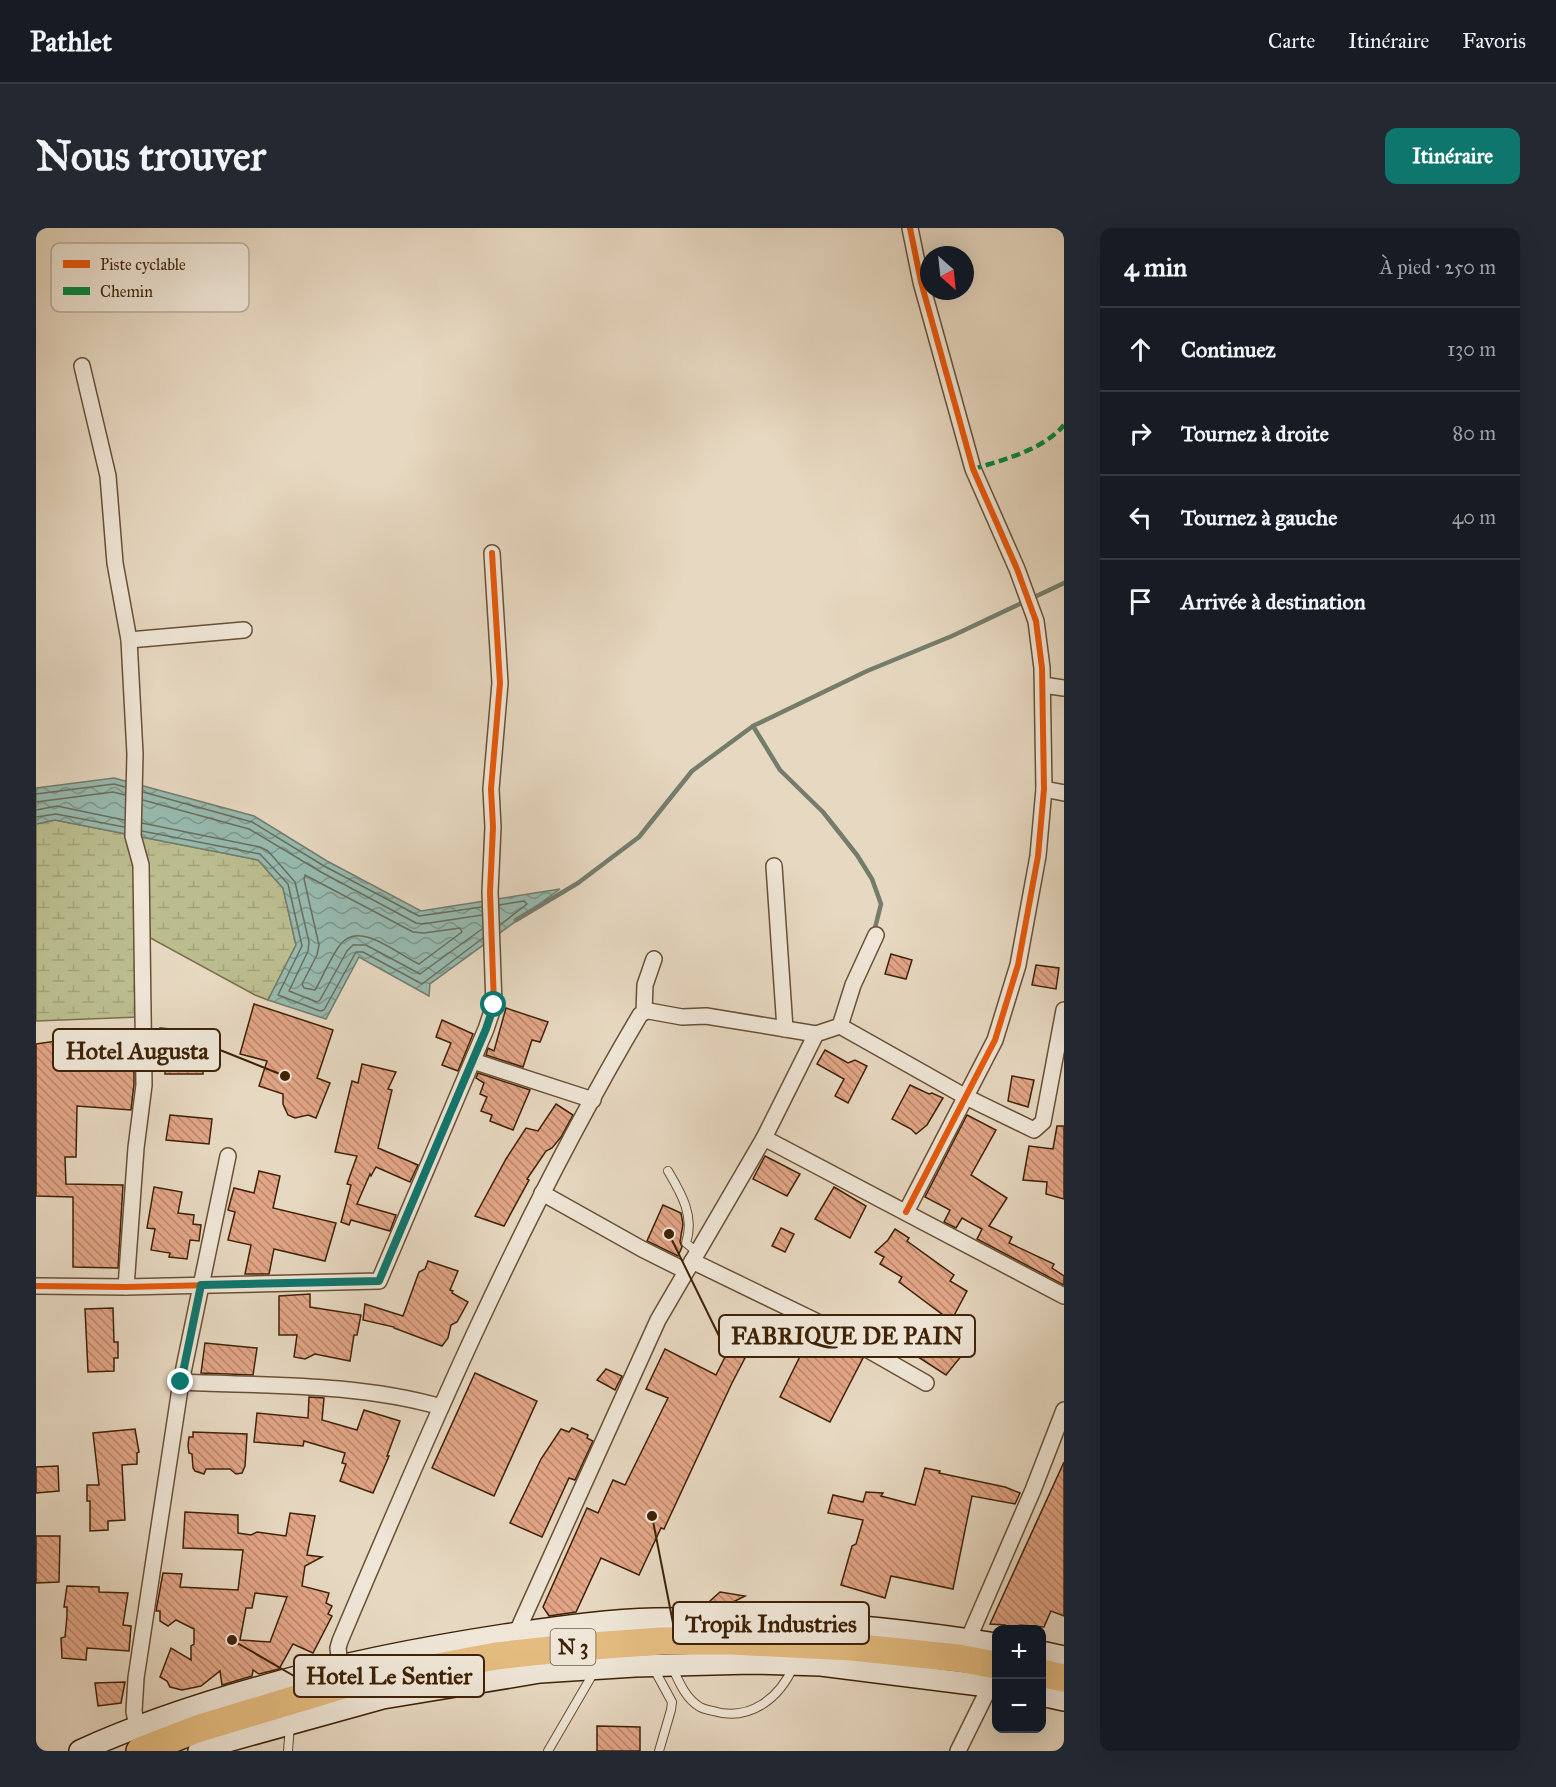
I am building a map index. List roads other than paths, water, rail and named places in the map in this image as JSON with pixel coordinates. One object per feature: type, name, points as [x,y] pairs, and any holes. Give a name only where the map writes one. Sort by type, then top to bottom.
[{"type":"highway","name":"N 3","points":[[139,1739],[198,1740],[343,1685],[496,1656],[626,1642],[731,1641],[851,1647],[958,1658],[992,1678]]},
{"type":"highway","points":[[1046,1674],[1064,1678]]},
{"type":"main road","points":[[80,1751],[139,1739],[201,1704],[340,1666],[426,1647],[555,1628],[652,1619],[741,1619],[836,1624],[920,1632],[992,1643]]},
{"type":"main road","points":[[1046,1653],[1064,1657]]},
{"type":"main road","points":[[198,1740],[224,1742],[383,1698],[540,1672],[661,1665],[795,1664],[992,1679]]},
{"type":"main road","points":[[1046,1696],[1064,1700]]},
{"type":"street","points":[[906,1212],[995,1040],[1018,965],[1038,856],[1044,789],[1043,686],[1036,621],[1017,569],[973,469],[921,282],[910,228]]},
{"type":"street","points":[[82,366],[108,476],[115,563],[129,640],[135,754],[133,836],[141,865],[144,1085],[136,1148],[126,1287]]},
{"type":"street","points":[[36,1286],[126,1287],[379,1281],[473,1061],[494,1005],[490,892],[493,827],[491,789],[500,683],[492,553]]},
{"type":"street","points":[[129,640],[243,630]]},
{"type":"street","points":[[1043,686],[1064,688]]},
{"type":"street","points":[[1044,789],[1064,793]]},
{"type":"street","points":[[774,866],[785,1029]]},
{"type":"street","points":[[840,1026],[853,985],[876,935]]},
{"type":"street","points":[[340,1666],[338,1648],[340,1641],[441,1407],[542,1193],[629,1034],[644,1012],[645,985],[654,959]]},
{"type":"street","points":[[644,1012],[682,1017],[706,1016],[816,1034],[840,1026],[966,1097],[1034,1130],[1042,1122],[1064,1010]]},
{"type":"street","points":[[516,1634],[658,1320],[764,1138],[816,1034]]},
{"type":"street","points":[[473,1061],[593,1100]]},
{"type":"street","points":[[764,1138],[1064,1296]]},
{"type":"street","points":[[139,1739],[134,1711],[136,1678],[181,1382],[228,1156]]},
{"type":"street","points":[[542,1193],[642,1250],[692,1261],[828,1327],[926,1383]]},
{"type":"street","points":[[181,1382],[363,1390],[414,1399],[441,1407]]},
{"type":"street","points":[[968,1640],[1033,1490],[1064,1410]]},
{"type":"street","points":[[958,1751],[992,1683]]},
{"type":"lane","points":[[668,1171],[684,1196],[687,1209],[688,1237],[686,1243],[692,1261]]},
{"type":"lane","points":[[661,1665],[700,1707],[735,1715],[749,1712],[769,1701],[787,1681],[795,1664]]},
{"type":"lane","points":[[658,1751],[672,1702],[661,1665]]},
{"type":"lane","points":[[548,1751],[596,1668]]},
{"type":"lane","points":[[288,1751],[290,1724]]},
{"type":"water","points":[[114,778],[254,816],[327,861],[421,911],[560,889],[430,984],[429,996],[359,957],[326,1019],[268,1000],[296,945],[283,888],[258,860],[55,820],[36,824],[36,788]]},
{"type":"waterway","points":[[516,920],[578,883],[639,837],[692,771],[753,726],[867,671],[952,636],[1064,583]]},
{"type":"waterway","points":[[753,726],[780,770],[823,812],[857,855],[872,879],[881,904],[875,928]]},
{"type":"place","name":"Hotel Augusta","points":[[285,1076]]},
{"type":"place","name":"FABRIQUE DE PAIN","points":[[669,1234]]},
{"type":"place","name":"Tropik Industries","points":[[652,1516]]},
{"type":"place","name":"Hotel Le Sentier","points":[[232,1640]]}]
